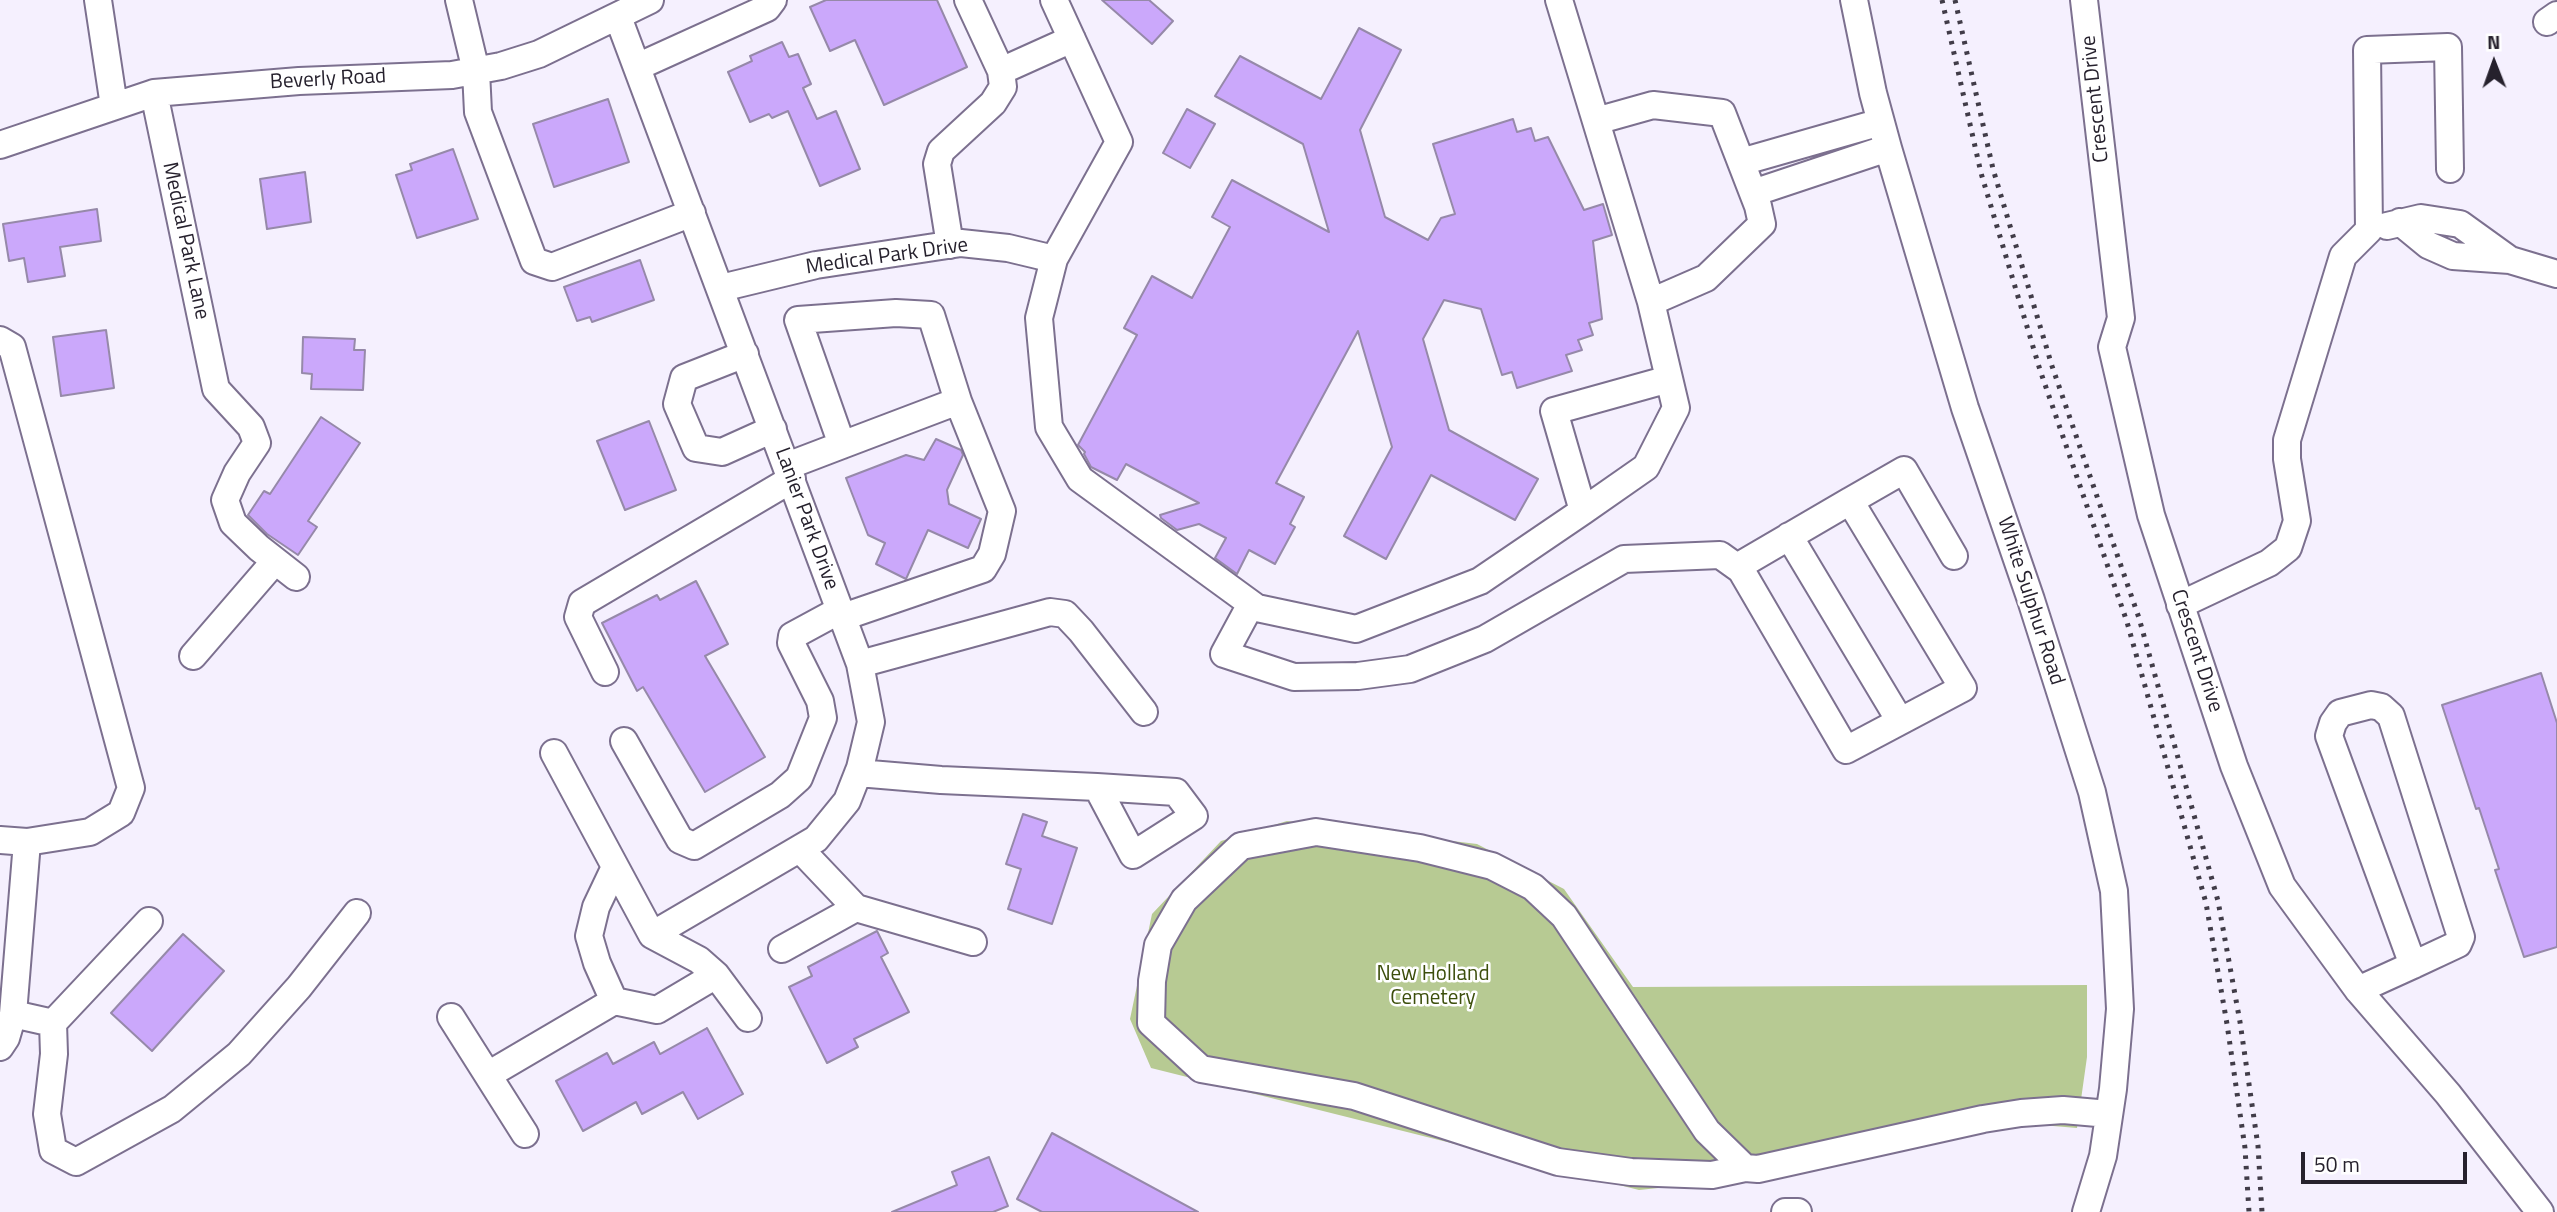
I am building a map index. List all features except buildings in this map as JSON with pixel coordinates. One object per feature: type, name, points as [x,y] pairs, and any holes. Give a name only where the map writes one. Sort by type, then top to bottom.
[{"type":"street","points":[[97,0],[114,106]]},
{"type":"street","points":[[459,0],[476,71],[478,112],[534,261],[552,267],[692,213]]},
{"type":"street","name":"Beverly Road","points":[[0,145],[154,93],[299,81],[452,75],[501,66],[539,54],[650,0]]},
{"type":"street","points":[[637,67],[767,8],[773,0]]},
{"type":"street","points":[[950,245],[937,164],[941,151],[993,103],[1003,87],[1002,71],[968,0]]},
{"type":"street","points":[[1054,0],[1119,142],[1054,259],[1039,318],[1049,427],[1080,478],[1257,608],[1356,629],[1480,581],[1583,511],[1646,467],[1676,408],[1651,302],[1559,0]]},
{"type":"street","name":"White Sulphur Road","points":[[1854,0],[1888,148],[1965,408],[2031,600],[2092,792],[2114,891],[2120,1009],[2103,1156],[2086,1212]]},
{"type":"street","name":"Crescent Drive","points":[[2084,0],[2121,318],[2112,347],[2151,515],[2234,766],[2282,886],[2330,955],[2448,1094],[2540,1212]]},
{"type":"street","name":"Lanier Park Drive","points":[[618,17],[860,664],[871,722],[858,773],[847,802],[816,839],[652,935]]},
{"type":"street","points":[[1002,71],[1072,39]]},
{"type":"street","points":[[2369,230],[2367,50],[2448,47],[2450,169]]},
{"type":"street","name":"Medical Park Lane","points":[[154,93],[216,389],[251,427],[257,443],[237,473],[225,500],[233,523],[285,569],[193,656]]},
{"type":"street","points":[[1596,121],[1653,106],[1722,113],[1753,193],[1762,225],[1706,278],[1651,302]]},
{"type":"street","points":[[1741,162],[1881,122]]},
{"type":"street","points":[[1753,193],[1888,148]]},
{"type":"street","points":[[2180,605],[2269,563],[2288,548],[2297,521],[2287,459],[2287,440],[2343,256],[2369,230],[2400,222],[2428,245],[2453,257],[2510,260],[2557,274]]},
{"type":"street","name":"Medical Park Drive","points":[[721,288],[816,265],[961,243],[1008,248],[1054,259]]},
{"type":"street","points":[[624,741],[680,840],[694,846],[780,794],[799,778],[822,718],[820,701],[791,643],[792,636],[841,614],[983,569],[992,554],[1002,511],[958,401],[931,315],[896,313],[798,320],[842,445]]},
{"type":"street","points":[[0,340],[12,347],[131,788],[121,813],[90,832],[27,842],[0,840]]},
{"type":"street","points":[[746,354],[684,378],[677,404],[696,449],[722,452],[773,429]]},
{"type":"street","points":[[1583,511],[1554,411],[1669,379]]},
{"type":"street","points":[[605,672],[578,617],[582,603],[789,473],[842,445],[958,401]]},
{"type":"street","points":[[1737,567],[1904,470],[1954,556]]},
{"type":"street","points":[[1251,604],[1224,654],[1294,677],[1358,677],[1410,669],[1485,639],[1624,559],[1720,555],[1741,570],[1846,750],[1963,688],[1850,501]]},
{"type":"street","points":[[1789,536],[1900,721]]},
{"type":"street","points":[[860,664],[1050,612],[1065,614],[1144,712]]},
{"type":"street","points":[[2358,990],[2413,965],[2458,944],[2461,937],[2391,716],[2381,707],[2371,705],[2340,713],[2329,736],[2413,965]]},
{"type":"street","points":[[554,753],[652,935],[699,960],[716,975],[748,1018]]},
{"type":"street","points":[[858,773],[941,780],[1097,787]]},
{"type":"street","points":[[1745,1168],[1707,1132],[1564,916],[1533,887],[1492,866],[1420,848],[1316,832],[1241,846],[1184,900],[1158,945],[1152,981],[1151,1023],[1200,1069],[1354,1096],[1558,1162],[1631,1172],[1712,1175],[1745,1168],[1758,1169],[2021,1113],[2063,1110],[2109,1114]]},
{"type":"street","points":[[0,1047],[6,1038],[13,1014],[27,842]]},
{"type":"street","points":[[800,849],[856,908],[973,942]]},
{"type":"street","points":[[614,1001],[597,963],[589,936],[596,906],[615,867]]},
{"type":"street","points":[[782,949],[856,908]]},
{"type":"street","points":[[149,921],[53,1023],[54,1054],[47,1114],[53,1150],[76,1162],[172,1109],[239,1054],[299,987],[357,913]]},
{"type":"street","points":[[488,1075],[614,1001],[657,1010],[716,975]]},
{"type":"street","points":[[13,1014],[53,1023]]},
{"type":"street","points":[[451,1017],[525,1135]]},
{"type":"street","points":[[1786,1212],[1798,1212]]},
{"type":"green space","name":"New Holland Cemetery","points":[[1287,821],[1477,844],[1564,889],[1633,987],[2087,985],[2087,1057],[2077,1128],[2041,1125],[1985,1128],[1766,1177],[1639,1190],[1151,1068],[1130,1019],[1152,914],[1221,841]]},
{"type":"railway","points":[[1942,0],[1981,173],[2040,370],[2127,622],[2206,903],[2245,1148],[2249,1212]]},
{"type":"railway","points":[[1955,0],[1993,169],[2052,366],[2139,618],[2218,901],[2240,1022],[2258,1146],[2262,1212]]}]
